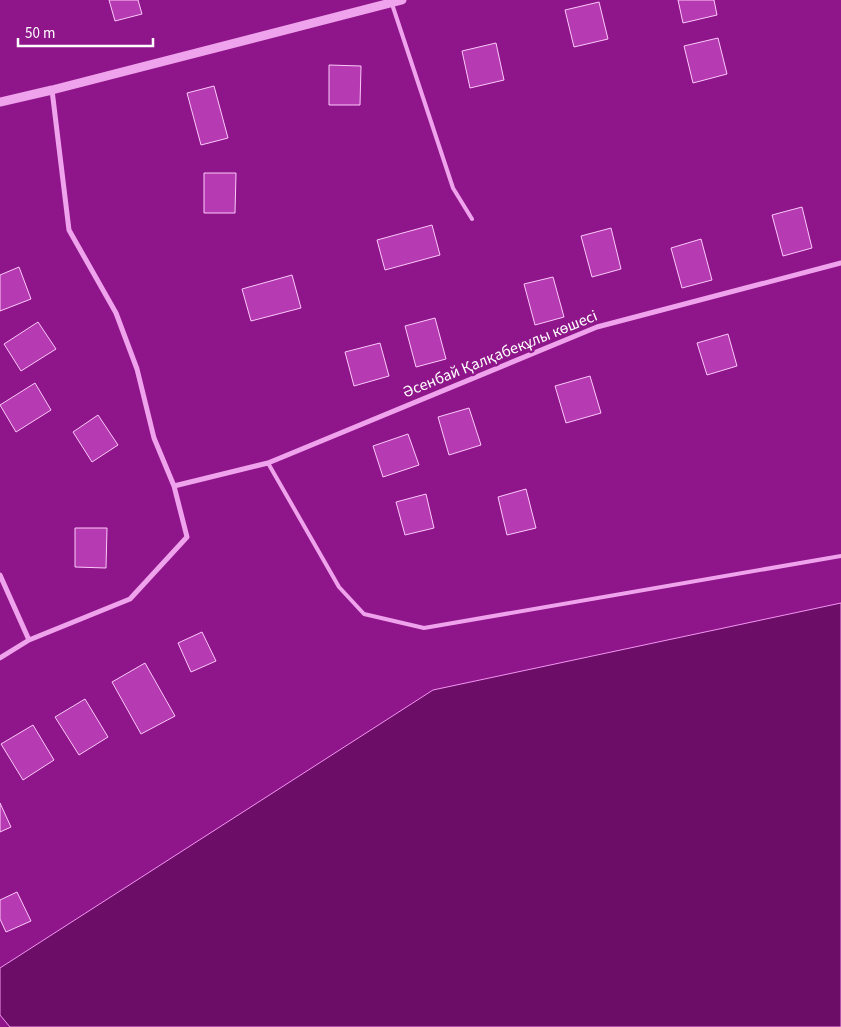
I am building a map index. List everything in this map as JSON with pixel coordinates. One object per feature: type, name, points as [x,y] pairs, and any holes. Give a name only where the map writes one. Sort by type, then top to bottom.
[{"type":"street","points":[[0,102],[402,0]]},
{"type":"street","points":[[0,658],[30,640],[130,599],[187,537],[174,486],[154,438],[137,369],[116,313],[69,230],[52,90]]},
{"type":"street","name":"Әсенбай Қалқабекұлы көшесі","points":[[174,486],[268,462],[597,327],[841,263]]},
{"type":"street","points":[[0,575],[30,640]]},
{"type":"lane","points":[[392,4],[453,188],[472,219]]},
{"type":"lane","points":[[268,462],[339,587],[364,614],[424,628],[841,556]]},
{"type":"shaded area","points":[[841,603],[841,1027],[10,1027],[0,1015],[0,968],[433,690]]},
{"type":"building","points":[[109,0],[138,0],[142,14],[115,21]]},
{"type":"building","points":[[678,0],[714,0],[717,15],[683,23]]},
{"type":"building","points":[[599,2],[608,39],[574,47],[565,10]]},
{"type":"building","points":[[718,38],[727,74],[693,83],[684,46]]},
{"type":"building","points":[[496,43],[504,80],[470,88],[462,51]]},
{"type":"building","points":[[329,65],[361,66],[360,105],[329,105]]},
{"type":"building","points":[[214,86],[228,138],[201,145],[187,93]]},
{"type":"building","points":[[204,173],[236,173],[235,213],[204,213]]},
{"type":"building","points":[[802,207],[812,248],[783,256],[772,215]]},
{"type":"building","points":[[432,225],[440,255],[385,270],[377,240]]},
{"type":"building","points":[[611,228],[621,269],[592,277],[581,236]]},
{"type":"building","points":[[701,239],[712,280],[682,288],[671,248]]},
{"type":"building","points":[[19,267],[31,299],[0,311],[0,275]]},
{"type":"building","points":[[292,275],[301,308],[251,321],[242,289]]},
{"type":"building","points":[[553,277],[564,317],[535,325],[524,284]]},
{"type":"building","points":[[435,318],[446,359],[416,367],[405,326]]},
{"type":"building","points":[[38,322],[56,349],[21,371],[4,344]]},
{"type":"building","points":[[728,334],[737,366],[707,375],[697,343]]},
{"type":"building","points":[[380,343],[389,376],[354,386],[345,352]]},
{"type":"building","points":[[590,376],[601,413],[566,423],[555,386]]},
{"type":"building","points":[[35,383],[51,410],[16,432],[0,405]]},
{"type":"building","points":[[469,408],[481,445],[449,455],[438,417]]},
{"type":"building","points":[[98,415],[118,445],[92,462],[73,432]]},
{"type":"building","points":[[408,434],[419,465],[383,477],[373,446]]},
{"type":"building","points":[[526,489],[536,528],[507,535],[498,497]]},
{"type":"building","points":[[426,494],[434,528],[405,535],[396,502]]},
{"type":"building","points":[[75,528],[107,528],[106,568],[75,567]]},
{"type":"building","points":[[202,632],[216,661],[191,672],[178,643]]},
{"type":"building","points":[[145,663],[175,716],[141,734],[112,682]]},
{"type":"building","points":[[85,699],[108,737],[79,755],[55,717]]},
{"type":"building","points":[[33,725],[54,760],[23,780],[1,744]]},
{"type":"building","points":[[0,803],[11,827],[0,832]]},
{"type":"building","points":[[17,892],[31,921],[6,932],[0,919],[0,900]]}]
